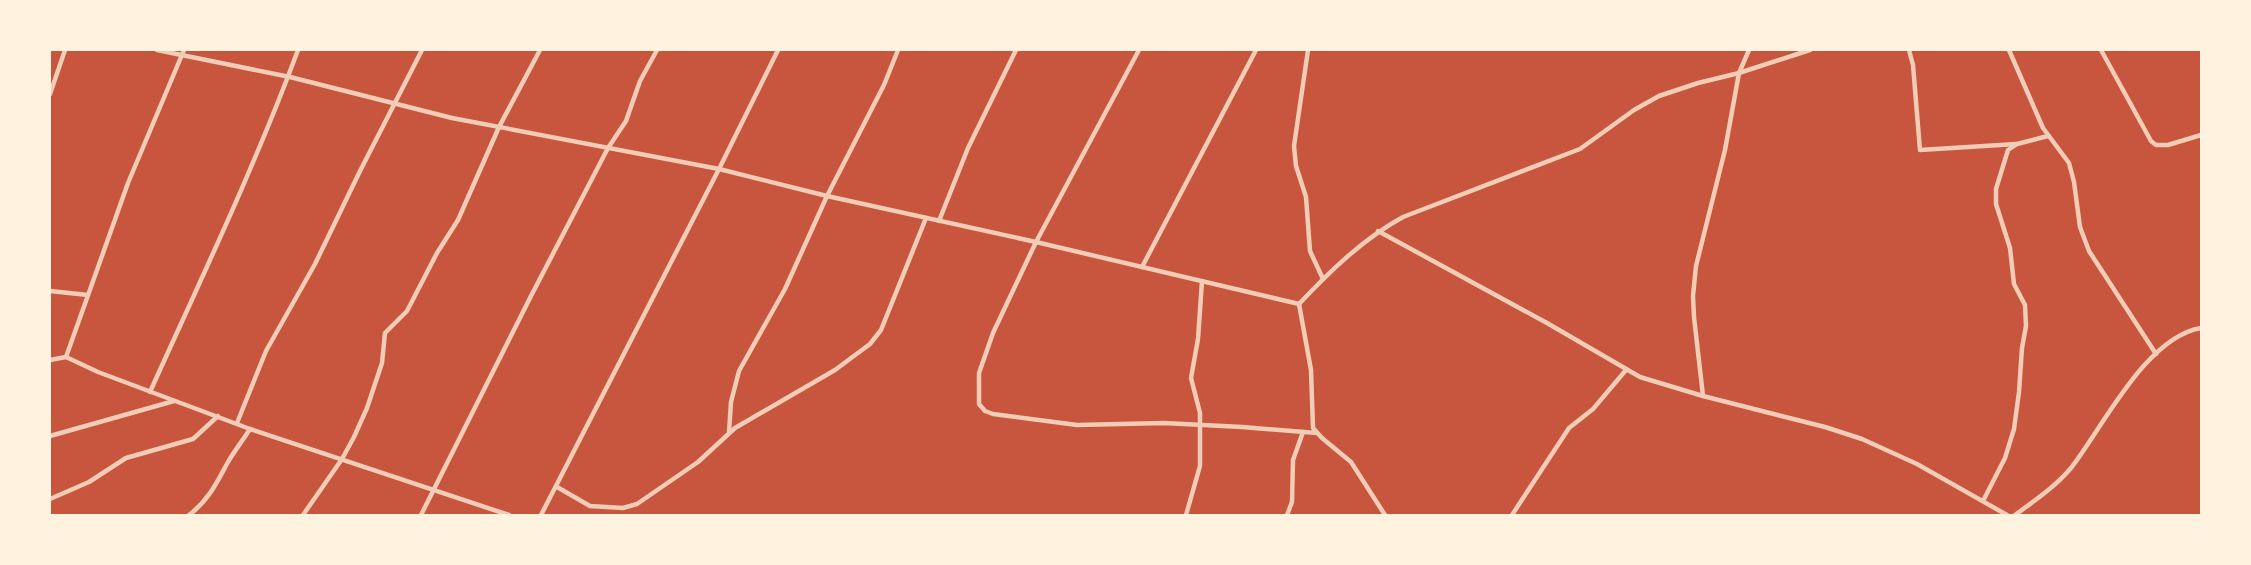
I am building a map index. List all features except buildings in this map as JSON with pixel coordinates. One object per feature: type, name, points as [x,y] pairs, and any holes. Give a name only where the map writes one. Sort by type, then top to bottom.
[{"type":"street","points":[[50,94],[65,50]]},
{"type":"street","points":[[157,50],[183,53],[452,118],[719,169],[827,196],[1036,242],[1299,304]]},
{"type":"street","points":[[150,392],[290,78],[298,50]]},
{"type":"street","points":[[237,423],[266,351],[308,278],[422,50]]},
{"type":"street","points":[[303,515],[342,459],[364,417],[384,357],[386,333],[407,311],[433,261],[458,220],[499,127],[540,50]]},
{"type":"street","points":[[421,515],[608,148],[626,121],[640,81],[657,50]]},
{"type":"street","points":[[541,515],[778,50]]},
{"type":"street","points":[[729,432],[731,402],[739,371],[785,289],[827,196],[874,105],[898,50]]},
{"type":"street","points":[[939,221],[968,148],[1016,50]]},
{"type":"street","points":[[1139,50],[1036,242],[993,333],[981,365],[977,399],[981,408],[993,414],[1077,425],[1164,423],[1317,433]]},
{"type":"street","points":[[1142,267],[1256,50]]},
{"type":"street","points":[[1308,50],[1294,157],[1306,197],[1310,251],[1323,278]]},
{"type":"street","points":[[1704,396],[1694,317],[1693,296],[1696,266],[1726,150],[1739,73],[1750,50]]},
{"type":"street","points":[[1299,304],[1323,278],[1378,231],[1403,217],[1453,196],[1580,149],[1634,110],[1659,96],[1810,50]]},
{"type":"street","points":[[1909,50],[1913,65],[1920,150],[2017,144],[2048,136]]},
{"type":"street","points":[[2009,50],[2048,136],[2069,163],[2072,171],[2080,226],[2089,251],[2156,354]]},
{"type":"street","points":[[2101,50],[2151,141],[2156,145],[2168,145],[2201,135]]},
{"type":"street","points":[[66,357],[128,183],[183,53]]},
{"type":"street","points":[[1983,501],[2005,458],[2014,429],[2026,326],[2025,305],[2014,284],[2008,241],[1995,195],[2008,150],[2017,144]]},
{"type":"street","points":[[556,487],[586,506],[630,506],[646,498],[698,462],[715,448],[729,432],[824,378],[874,341],[882,330],[926,218]]},
{"type":"street","points":[[1378,231],[1548,323],[1640,377],[1704,396],[1825,427],[1862,439],[1917,464],[2007,515]]},
{"type":"street","points":[[1186,515],[1200,471],[1200,408],[1191,378],[1198,339],[1202,281]]},
{"type":"street","points":[[50,290],[88,295]]},
{"type":"street","points":[[1299,304],[1311,370],[1312,419],[1317,433],[1351,462],[1385,515]]},
{"type":"street","points":[[2015,515],[2066,473],[2132,380],[2156,354],[2178,336],[2201,328]]},
{"type":"street","points":[[50,360],[66,357],[98,372],[250,429],[509,515]]},
{"type":"street","points":[[1512,515],[1569,428],[1594,409],[1626,370]]},
{"type":"street","points":[[50,436],[175,400]]},
{"type":"street","points":[[50,499],[89,482],[126,458],[193,439],[218,416]]},
{"type":"street","points":[[189,515],[208,498],[231,457],[250,429]]},
{"type":"street","points":[[1287,515],[1292,502],[1293,460],[1303,432]]},
{"type":"street","points":[[1994,515],[1998,510]]}]
